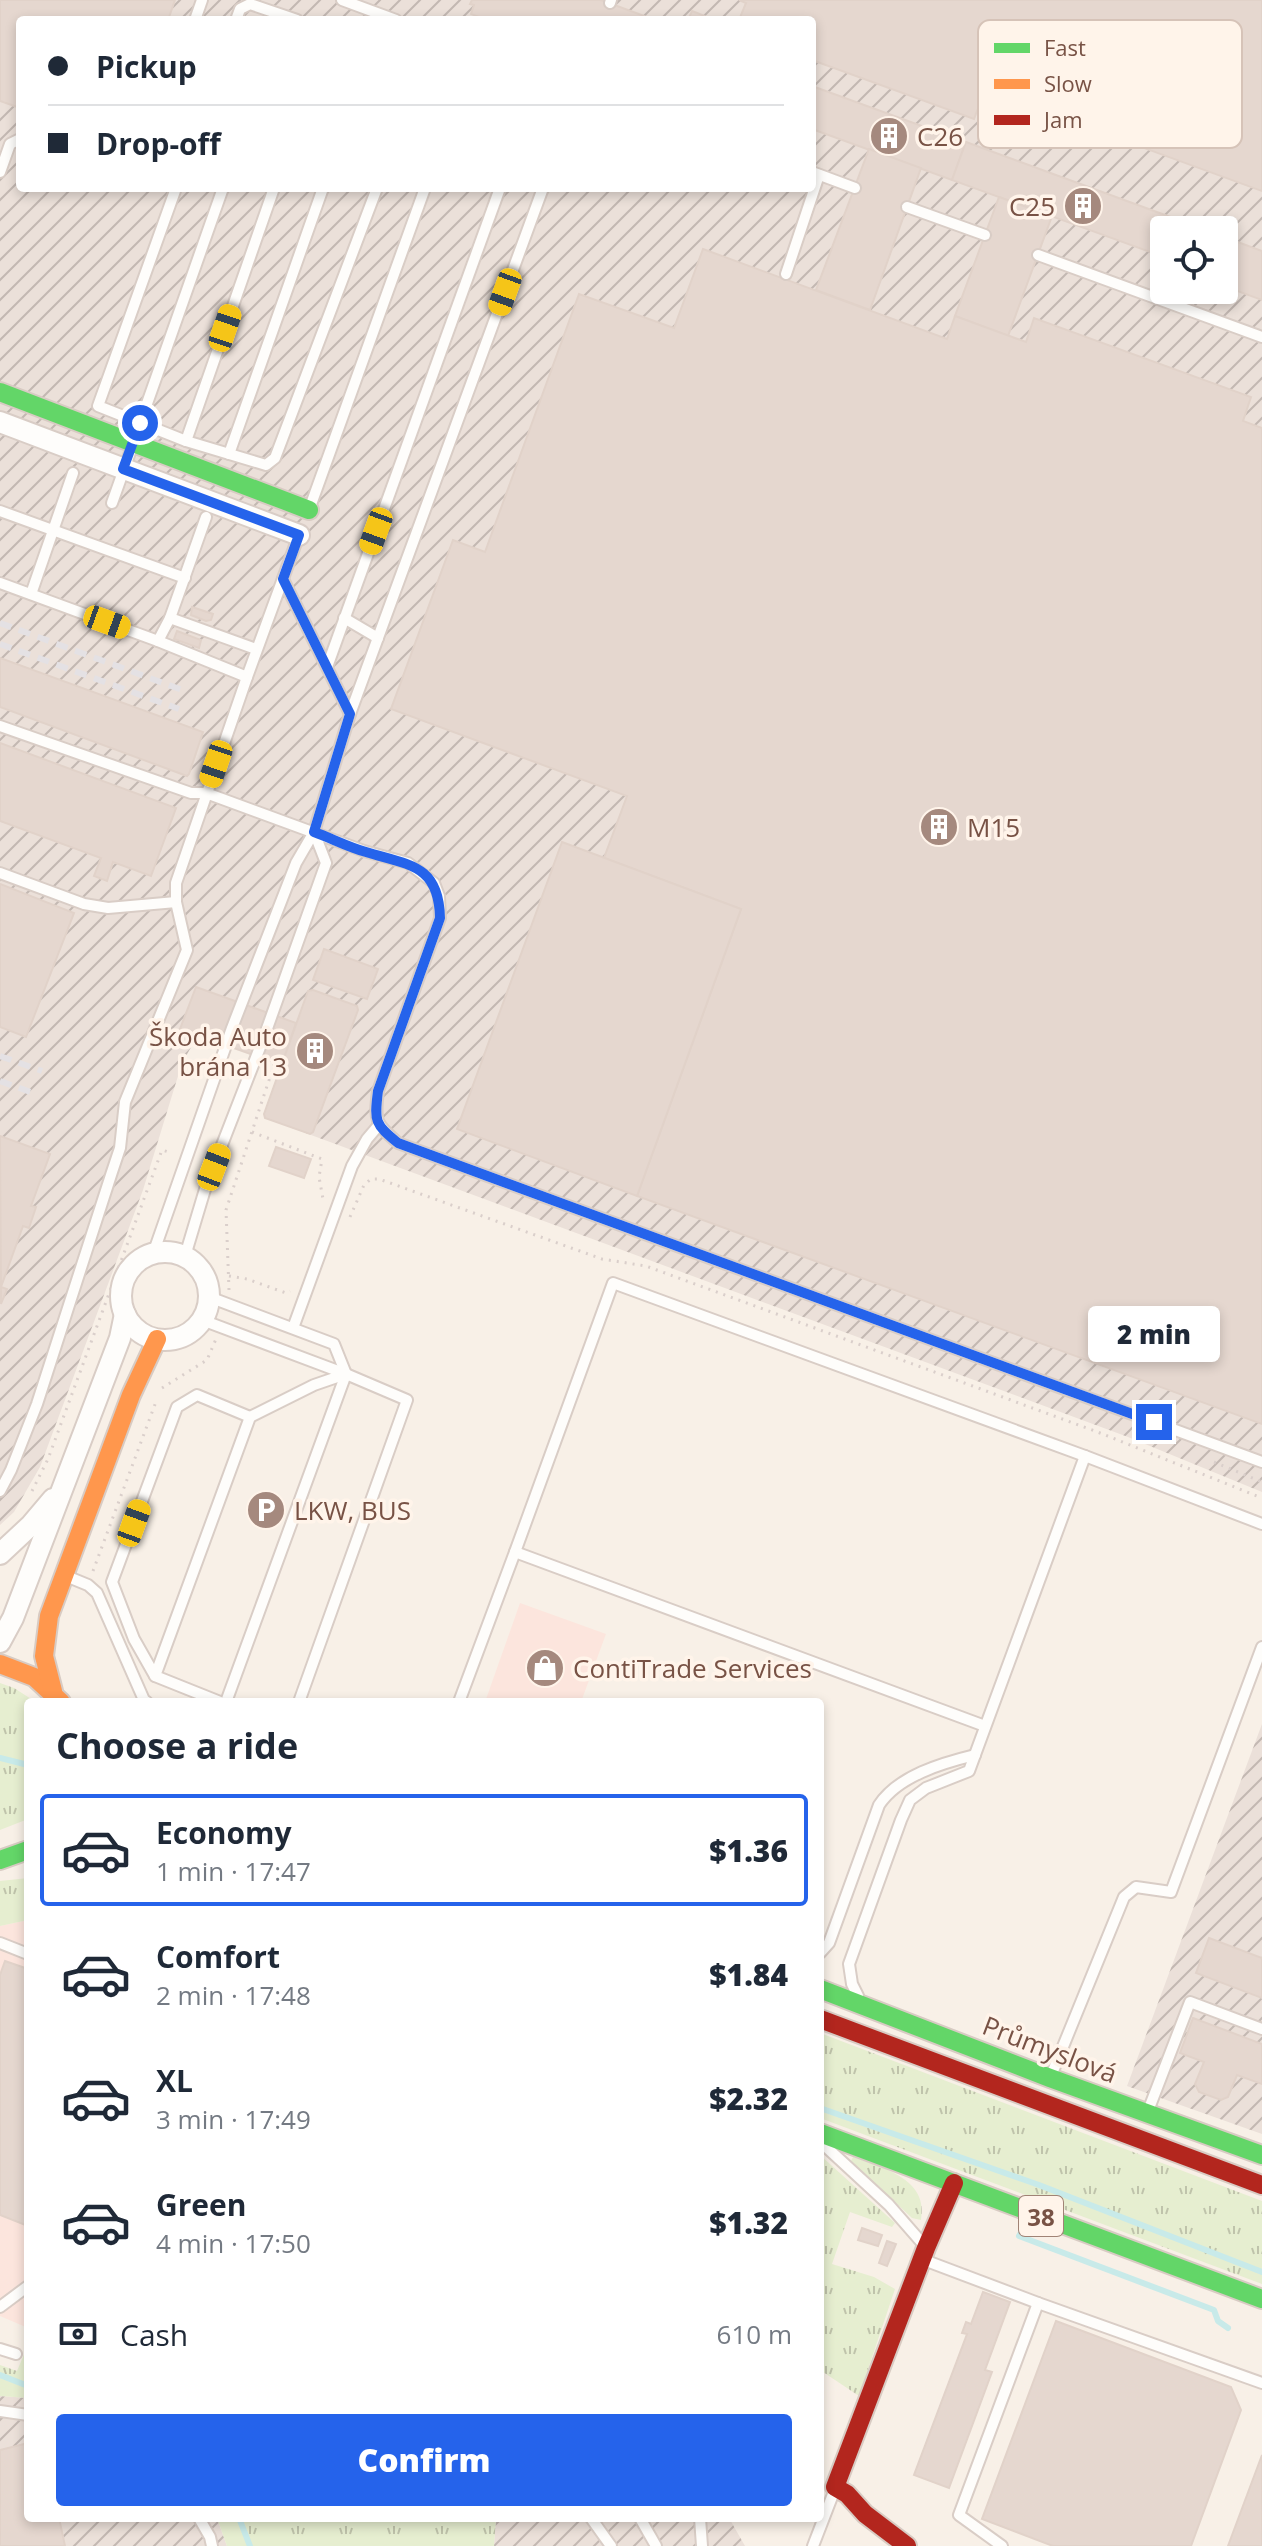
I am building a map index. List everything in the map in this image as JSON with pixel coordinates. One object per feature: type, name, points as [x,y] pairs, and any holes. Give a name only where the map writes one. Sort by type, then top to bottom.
[{"type":"street","points":[[0,392],[309,510]]},
{"type":"street","points":[[0,422],[299,535]]},
{"type":"street","points":[[0,1642],[13,1618],[120,1338],[125,1314],[121,1289],[125,1278],[132,1267],[153,1254],[163,1252],[185,1256],[203,1273],[209,1297],[202,1320],[183,1336],[157,1339],[144,1335],[125,1314]]},
{"type":"street","points":[[57,1696],[46,1668],[44,1643],[49,1616],[131,1395],[157,1339]]},
{"type":"street","points":[[0,1554],[31,1525],[67,1479]]},
{"type":"street","points":[[0,1664],[30,1674],[57,1696]]},
{"type":"street","points":[[3,1860],[24,1853]]},
{"type":"street","name":"Průmyslová","points":[[824,1991],[1050,2078],[1262,2155]]},
{"type":"street","name":"Průmyslová","points":[[824,2021],[1262,2185]]},
{"type":"street","name":"38","points":[[824,2134],[1262,2299]]},
{"type":"street","points":[[907,2546],[835,2487],[954,2183]]},
{"type":"lane","points":[[342,0],[385,16]]},
{"type":"lane","points":[[237,16],[240,9],[250,4],[279,16]]},
{"type":"lane","points":[[0,172],[10,144],[16,141]]},
{"type":"lane","points":[[816,173],[855,188]]},
{"type":"lane","points":[[175,192],[98,406],[186,441],[260,465],[271,463],[275,458],[375,192]]},
{"type":"lane","points":[[112,503],[222,192]]},
{"type":"lane","points":[[186,441],[273,192]]},
{"type":"lane","points":[[229,454],[322,192]]},
{"type":"lane","points":[[0,1491],[37,1404],[116,1162],[125,1102],[187,950],[176,902],[176,883],[256,649],[424,192]]},
{"type":"lane","points":[[327,667],[499,192]]},
{"type":"lane","points":[[153,1254],[232,1028],[296,863],[314,832],[350,714],[542,192]]},
{"type":"lane","points":[[786,274],[810,192]]},
{"type":"lane","points":[[907,207],[985,235]]},
{"type":"lane","points":[[1038,255],[1262,337]]},
{"type":"lane","points":[[31,594],[73,473]]},
{"type":"lane","points":[[0,511],[185,578]]},
{"type":"lane","points":[[158,641],[170,618],[206,517]]},
{"type":"lane","points":[[283,579],[350,714]]},
{"type":"lane","points":[[0,583],[247,677]]},
{"type":"lane","points":[[170,618],[256,649]]},
{"type":"lane","points":[[344,618],[378,638]]},
{"type":"lane","points":[[0,726],[191,793],[206,793],[364,851],[408,863],[434,883],[439,896],[440,918],[378,1091],[375,1109],[378,1126],[398,1143],[1262,1462]]},
{"type":"lane","points":[[185,1256],[206,1186],[264,1037],[326,863],[314,832]]},
{"type":"lane","points":[[0,873],[84,904],[108,908],[176,902]]},
{"type":"lane","points":[[293,1328],[352,1166],[378,1126]]},
{"type":"lane","points":[[460,1698],[613,1283],[1262,1524]]},
{"type":"lane","points":[[209,1297],[334,1344],[346,1374],[227,1698]]},
{"type":"lane","points":[[202,1320],[407,1400],[300,1698]]},
{"type":"lane","points":[[155,1676],[250,1417],[314,1385],[346,1374]]},
{"type":"lane","points":[[210,1698],[155,1676],[134,1639],[112,1582],[177,1407],[197,1395],[250,1417]]},
{"type":"lane","points":[[862,2005],[852,1984],[849,1964],[910,1800],[926,1788],[969,1771],[1085,1456]]},
{"type":"lane","points":[[515,1552],[985,1726]]},
{"type":"lane","points":[[64,1576],[88,1585],[97,1593],[143,1698]]},
{"type":"lane","points":[[1050,2078],[1124,1897],[1136,1887],[1171,1892],[1262,1647]]},
{"type":"lane","points":[[824,1949],[829,1943],[879,1805],[889,1791],[922,1773],[975,1755]]},
{"type":"lane","points":[[0,1943],[24,1952]]},
{"type":"lane","points":[[1147,2113],[1190,2002],[1262,2029]]},
{"type":"lane","points":[[824,2145],[889,2205],[924,2254],[1038,2303],[1262,2383]]},
{"type":"lane","points":[[0,2307],[24,2289]]},
{"type":"lane","points":[[1002,2546],[959,2515],[1038,2303]]},
{"type":"lane","points":[[0,2349],[16,2354]]},
{"type":"lane","points":[[0,2411],[24,2414]]},
{"type":"lane","points":[[824,2516],[835,2487]]},
{"type":"lane","points":[[201,2522],[212,2546]]},
{"type":"lane","points":[[594,2522],[611,2546]]},
{"type":"lane","points":[[642,2522],[656,2546]]},
{"type":"lane","points":[[700,2522],[702,2546]]},
{"type":"lane","points":[[813,2546],[822,2522]]},
{"type":"path","points":[[255,1122],[275,1062]]},
{"type":"path","points":[[251,1132],[322,1159],[319,1177],[324,1207],[351,1218],[364,1185],[371,1179],[379,1179],[591,1256],[646,1266],[1095,1431],[1262,1498]]},
{"type":"path","points":[[229,1276],[286,1293],[295,1288]]},
{"type":"shaded area","points":[[0,0],[1262,0],[1262,1492],[1128,1437],[265,1118],[281,1065],[198,1035],[182,1063],[143,1190],[40,1467],[14,1512],[0,1525]]},
{"type":"shaded area","name":"ContiTrade Services","points":[[520,1603],[606,1634],[582,1698],[486,1698]]},
{"type":"shaded area","points":[[1262,1724],[1262,2134],[1127,2086]]},
{"type":"shaded area","points":[[24,1921],[24,2326],[0,2316],[0,1926]]},
{"type":"shaded area","points":[[0,2396],[24,2398],[24,2522],[218,2522],[227,2546],[0,2546]]},
{"type":"shaded area","points":[[496,2522],[731,2522],[745,2546],[494,2546]]},
{"type":"green space","points":[[0,1683],[30,1698],[24,1698],[24,1821],[0,1830]]},
{"type":"green space","points":[[24,1878],[24,1921],[0,1926],[0,1881]]},
{"type":"green space","points":[[824,2035],[1262,2201],[1262,2284],[824,2120]]},
{"type":"green space","points":[[853,2157],[889,2171],[911,2185],[922,2206],[921,2220],[912,2218],[851,2161]]},
{"type":"green space","points":[[824,2159],[895,2223],[892,2227],[850,2212],[832,2264],[874,2277],[895,2289],[859,2396],[824,2373]]},
{"type":"green space","points":[[24,2354],[24,2398],[0,2396],[0,2365],[17,2371]]},
{"type":"green space","points":[[218,2522],[496,2522],[494,2546],[227,2546]]},
{"type":"building","points":[[0,0],[175,0],[169,16],[16,16],[16,107],[0,101]]},
{"type":"building","points":[[472,0],[601,0],[644,16],[476,16],[471,14],[474,5],[470,4]]},
{"type":"building","points":[[739,0],[1262,0],[1262,191],[1144,148],[1242,148],[1242,20],[978,20],[978,108],[974,119],[816,61],[816,16],[741,16],[746,3]]},
{"type":"building","name":"C26","points":[[816,87],[966,142],[952,180],[816,130]]},
{"type":"building","name":"C25","points":[[966,142],[1168,216],[1150,216],[1150,252],[952,180]]},
{"type":"building","points":[[869,149],[921,168],[870,310],[816,290]]},
{"type":"building","points":[[999,197],[1052,216],[1008,336],[955,316]]},
{"type":"building","points":[[1238,242],[1262,251],[1262,300],[1238,291]]},
{"type":"building","name":"M15","points":[[703,249],[947,339],[955,316],[1026,342],[1034,318],[1251,397],[1243,421],[1262,428],[1262,1424],[637,1196],[741,909],[604,858],[627,796],[391,709],[453,540],[485,552],[579,294],[674,328]]},
{"type":"building","points":[[192,607],[213,614],[211,620],[191,615]]},
{"type":"building","points":[[177,631],[201,640],[199,648],[174,639]]},
{"type":"building","points":[[0,658],[203,732],[189,774],[187,776],[0,707]]},
{"type":"building","points":[[0,743],[176,808],[151,876],[113,862],[107,881],[94,876],[101,858],[0,821]]},
{"type":"building","points":[[562,842],[741,909],[637,1196],[457,1129]]},
{"type":"building","points":[[0,884],[74,913],[26,1037],[0,1027]]},
{"type":"building","points":[[324,949],[378,969],[367,999],[313,980]]},
{"type":"building","points":[[196,987],[296,1023],[282,1065],[180,1029]]},
{"type":"building","name":"Škoda Auto brána 13","points":[[313,990],[357,1006],[358,1010],[310,1134],[265,1118],[264,1114],[308,991]]},
{"type":"building","points":[[0,1136],[50,1154],[31,1206],[36,1207],[29,1228],[23,1226],[1,1287],[7,1289],[1,1304]]},
{"type":"building","points":[[276,1147],[311,1159],[304,1178],[269,1166]]},
{"type":"building","points":[[1209,1938],[1262,1958],[1262,1998],[1196,1973]]},
{"type":"building","points":[[5,1961],[24,1968],[24,2224],[0,2215],[0,1975]]},
{"type":"building","points":[[1193,2018],[1262,2044],[1262,2084],[1237,2075],[1228,2097],[1221,2100],[1199,2092],[1195,2084],[1204,2062],[1180,2053]]},
{"type":"building","points":[[862,2228],[882,2235],[878,2246],[858,2240]]},
{"type":"building","points":[[887,2241],[896,2244],[887,2266],[879,2263]]},
{"type":"building","points":[[983,2292],[1010,2302],[985,2370],[992,2372],[949,2488],[914,2475],[967,2334],[962,2333],[966,2322],[971,2324]]},
{"type":"building","points":[[1056,2321],[1231,2387],[1241,2410],[1191,2546],[1053,2546],[982,2519]]},
{"type":"building","points":[[24,2444],[24,2522],[60,2522],[65,2546],[0,2546],[0,2450]]},
{"type":"building","points":[[1262,2455],[1262,2546],[1228,2546]]},
{"type":"waterway","points":[[0,1758],[24,1764]]},
{"type":"waterway","points":[[824,2109],[1039,2185],[1262,2272]]},
{"type":"waterway","points":[[1023,2229],[1019,2236],[1214,2310],[1218,2321],[1228,2328]]},
{"type":"waterway","points":[[0,2375],[24,2384]]},
{"type":"waterway","points":[[241,2522],[250,2546]]},
{"type":"railway","points":[[0,623],[185,691]]},
{"type":"railway","points":[[0,644],[179,709]]},
{"type":"railway","points":[[0,1056],[42,1071]]},
{"type":"railway","points":[[0,1081],[36,1094]]},
{"type":"traffic: fast","points":[[0,392],[309,510]]},
{"type":"traffic: fast","points":[[0,1860],[24,1851]]},
{"type":"traffic: fast","points":[[824,1991],[1050,2078],[1262,2155]]},
{"type":"traffic: fast","points":[[824,2135],[1262,2299]]},
{"type":"traffic: slow","points":[[53,1691],[44,1656],[49,1616],[131,1395],[157,1339]]},
{"type":"traffic: slow","points":[[0,1664],[34,1677],[57,1698]]},
{"type":"traffic: jam","points":[[824,2021],[1262,2185]]},
{"type":"traffic: jam","points":[[907,2546],[835,2487],[954,2183]]},
{"type":"place","name":"C26","points":[[889,136]]},
{"type":"place","name":"C25","points":[[1083,206]]},
{"type":"place","name":"M15","points":[[939,827]]},
{"type":"place","name":"Škoda Auto brána 13","points":[[315,1051]]},
{"type":"place","name":"LKW, BUS","points":[[266,1510]]},
{"type":"place","name":"ContiTrade Services","points":[[545,1668]]},
{"type":"route","points":[[140,423],[123,469],[299,535],[283,579],[350,714],[314,832],[408,863],[434,883],[439,896],[440,918],[378,1091],[375,1109],[378,1126],[398,1143],[1154,1422]]}]
